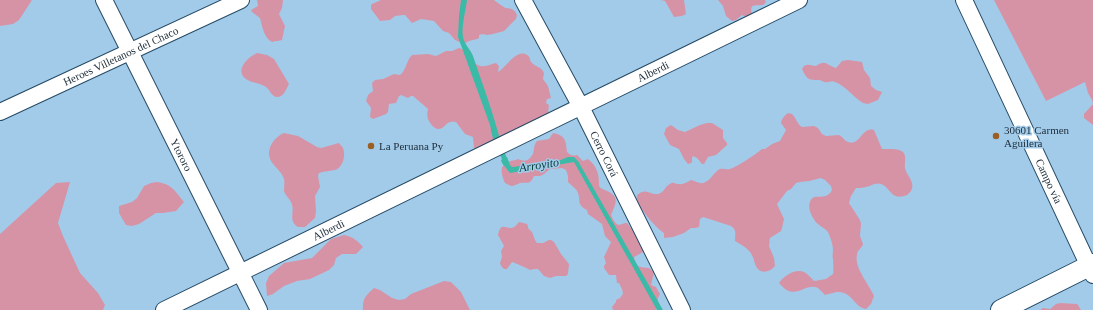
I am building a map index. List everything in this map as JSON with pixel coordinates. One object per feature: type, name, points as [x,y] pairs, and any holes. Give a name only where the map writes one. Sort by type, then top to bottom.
[{"type":"street","name":"Ytororo","points":[[104,0],[259,310]]},
{"type":"street","name":"Heroes Villetanos del Chaco","points":[[0,112],[241,0]]},
{"type":"street","name":"Cerro Corá","points":[[523,0],[581,107],[682,310]]},
{"type":"street","name":"Alberdi","points":[[164,310],[799,0]]},
{"type":"street","name":"Campo vía","points":[[964,0],[1092,269]]},
{"type":"street","points":[[1001,310],[1092,269]]},
{"type":"shaded area","points":[[0,0],[32,0],[19,20],[13,24],[0,26]]},
{"type":"shaded area","points":[[257,0],[283,0],[282,8],[279,14],[285,26],[282,40],[272,42],[267,38],[260,18],[251,10],[258,6]]},
{"type":"shaded area","points":[[381,0],[494,0],[513,10],[517,15],[516,19],[504,31],[487,35],[479,35],[479,38],[464,44],[455,40],[449,33],[443,31],[434,21],[421,19],[412,23],[405,15],[403,15],[395,16],[390,20],[380,21],[371,9],[371,5]]},
{"type":"shaded area","points":[[661,0],[684,0],[686,14],[674,17],[665,1]]},
{"type":"shaded area","points":[[718,0],[765,0],[766,2],[763,5],[753,6],[751,8],[752,14],[748,18],[742,15],[736,20],[732,21],[726,16],[723,6]]},
{"type":"shaded area","points":[[994,0],[1093,0],[1093,104],[1085,82],[1046,101]]},
{"type":"shaded area","points":[[459,48],[465,51],[477,65],[485,66],[496,63],[499,66],[498,72],[519,54],[528,56],[532,63],[542,69],[544,73],[543,79],[548,86],[551,98],[547,99],[546,103],[549,105],[548,113],[511,134],[504,135],[497,143],[478,150],[474,148],[473,137],[465,134],[456,122],[449,122],[440,129],[434,127],[428,119],[428,109],[413,96],[408,98],[401,95],[396,103],[389,104],[388,112],[386,114],[373,119],[370,117],[371,108],[366,101],[368,95],[373,91],[372,83],[375,80],[383,79],[394,74],[400,75],[412,55],[428,54],[436,56],[446,51],[452,51]]},
{"type":"shaded area","points":[[257,53],[267,55],[274,59],[289,84],[281,96],[275,97],[266,87],[246,79],[241,72],[246,61]]},
{"type":"shaded area","points":[[848,60],[862,62],[864,70],[870,78],[871,86],[882,92],[878,100],[868,104],[863,103],[843,86],[835,82],[824,82],[809,79],[802,69],[807,65],[816,66],[822,63],[826,63],[836,68],[842,61]]},
{"type":"shaded area","points":[[1093,104],[1093,125],[1084,118],[1084,114]]},
{"type":"shaded area","points":[[788,113],[792,114],[802,127],[814,126],[826,136],[839,135],[851,143],[858,140],[866,131],[874,130],[882,149],[899,150],[904,154],[905,168],[912,182],[911,191],[908,194],[900,197],[893,195],[884,186],[877,183],[856,188],[849,203],[861,224],[860,236],[863,244],[857,253],[858,265],[862,276],[874,296],[871,304],[866,309],[859,306],[851,297],[844,293],[837,292],[825,295],[818,288],[814,287],[793,292],[786,290],[779,283],[787,275],[797,271],[805,273],[814,281],[826,279],[833,274],[833,248],[828,232],[814,220],[809,207],[814,197],[826,196],[832,190],[831,186],[821,178],[796,183],[787,191],[777,204],[784,219],[781,231],[770,238],[769,246],[774,258],[775,266],[764,272],[757,268],[753,256],[748,250],[735,241],[735,231],[731,226],[703,217],[700,219],[699,227],[691,228],[684,233],[673,237],[664,238],[664,233],[649,218],[637,201],[637,195],[640,193],[645,191],[658,194],[672,183],[682,184],[691,180],[700,183],[705,182],[709,180],[719,169],[733,168],[762,149],[765,149],[780,141],[786,130],[781,121]]},
{"type":"shaded area","points":[[707,123],[712,123],[723,130],[723,138],[727,145],[716,155],[708,157],[704,164],[693,156],[692,162],[688,164],[679,149],[670,145],[664,134],[666,128],[671,125],[678,130],[685,132]]},
{"type":"shaded area","points":[[284,133],[298,136],[321,148],[339,143],[343,147],[344,151],[342,164],[338,169],[319,173],[318,176],[320,187],[315,196],[315,218],[305,227],[298,227],[293,222],[293,209],[291,202],[284,191],[283,176],[271,162],[269,155],[273,142],[278,136]]},
{"type":"shaded area","points":[[553,133],[563,137],[566,142],[567,152],[569,154],[577,155],[583,161],[588,159],[594,165],[599,178],[599,186],[614,196],[616,202],[611,215],[613,219],[619,225],[627,223],[644,248],[643,252],[634,257],[637,265],[649,268],[654,272],[651,285],[656,287],[660,294],[656,310],[613,310],[612,307],[616,300],[623,294],[619,283],[617,283],[616,275],[609,275],[604,268],[606,263],[604,257],[611,242],[605,236],[602,224],[588,214],[587,210],[581,206],[577,191],[568,182],[566,170],[562,168],[550,169],[540,176],[534,176],[531,181],[528,182],[511,186],[505,183],[502,171],[503,166],[509,161],[518,159],[524,161],[529,159],[533,154],[537,141],[549,139]]},
{"type":"shaded area","points":[[70,182],[58,223],[80,273],[98,293],[105,305],[103,310],[0,310],[0,234],[56,183]]},
{"type":"shaded area","points":[[157,182],[170,186],[184,202],[176,211],[156,213],[139,224],[132,226],[126,225],[119,213],[119,206],[132,202],[137,198],[144,186]]},
{"type":"shaded area","points":[[519,222],[527,224],[537,243],[543,243],[549,240],[554,242],[569,264],[568,274],[566,276],[556,276],[550,278],[544,276],[538,269],[530,270],[512,262],[507,269],[504,269],[501,266],[501,251],[504,246],[498,235],[499,231],[503,227],[514,227]]},
{"type":"shaded area","points":[[344,235],[355,239],[363,247],[356,254],[342,254],[336,258],[334,265],[329,270],[310,279],[297,281],[284,286],[273,294],[267,296],[266,283],[269,276],[284,263],[312,258],[331,239]]},
{"type":"shaded area","points":[[444,281],[451,282],[461,292],[470,310],[363,310],[365,298],[374,288],[392,298],[399,300],[405,299],[411,294]]},
{"type":"shaded area","points":[[1056,304],[1077,304],[1081,310],[1040,310],[1043,308],[1050,309]]},
{"type":"water","points":[[461,0],[467,0],[463,29],[464,40],[473,56],[499,136],[493,139],[490,125],[458,37]]},
{"type":"water","points":[[507,157],[512,167],[558,161],[568,157],[574,157],[578,161],[663,310],[657,310],[574,162],[510,173],[501,160]]},
{"type":"waterway","name":"Arroyito","points":[[494,131],[506,163]]},
{"type":"place","name":"30601 Carmen Aguilera","points":[[996,136]]},
{"type":"place","name":"La Peruana Py","points":[[371,146]]}]
